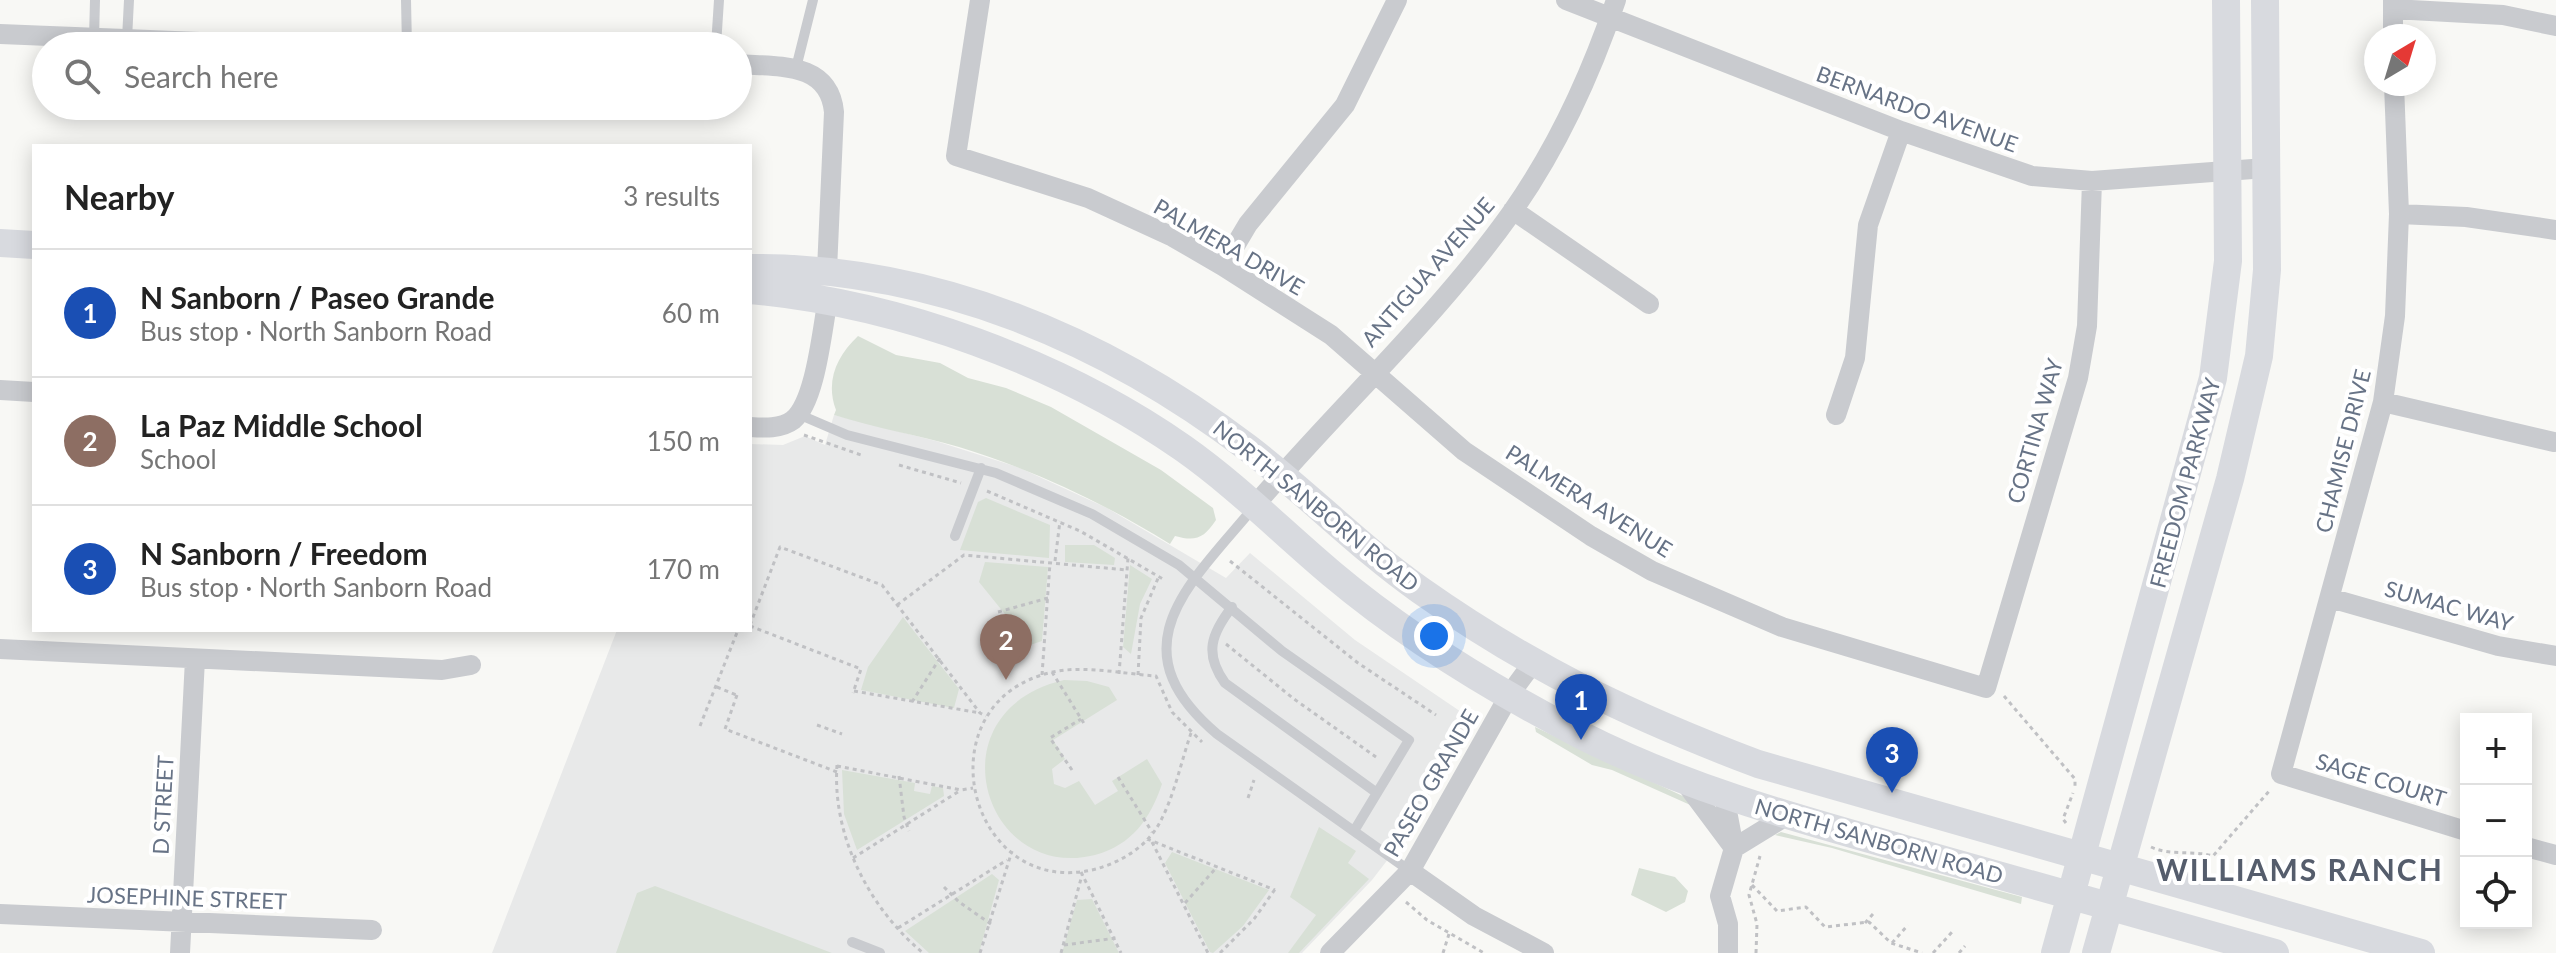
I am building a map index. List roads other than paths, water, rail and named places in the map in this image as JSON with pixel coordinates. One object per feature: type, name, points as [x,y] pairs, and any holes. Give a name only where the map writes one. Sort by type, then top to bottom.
[{"type":"main road","name":"FREEDOM PARKWAY","points":[[2055,953],[2213,378],[2226,288],[2226,0]]},
{"type":"main road","name":"FREEDOM PARKWAY","points":[[2096,953],[2248,409],[2266,307],[2265,0]]},
{"type":"main road","points":[[0,243],[32,245]]},
{"type":"main road","name":"NORTH SANBORN ROAD","points":[[752,268],[827,270],[929,289],[1059,335],[1178,399],[1281,475],[1365,549],[1532,664],[1659,726],[1758,764],[2421,953]]},
{"type":"main road","name":"NORTH SANBORN ROAD","points":[[752,290],[828,299],[933,330],[1064,380],[1157,430],[1256,504],[1331,574],[1443,655],[1580,734],[1682,779],[1786,816],[2275,953]]},
{"type":"street","name":"PALMERA DRIVE","points":[[980,0],[956,156],[1088,198],[1173,237],[1331,335],[1374,372]]},
{"type":"street","points":[[1223,266],[1248,224],[1345,105],[1397,0]]},
{"type":"street","name":"BERNARDO AVENUE","points":[[1566,0],[1613,9],[1901,131],[2001,168],[2032,176],[2092,181],[2266,168]]},
{"type":"street","points":[[2393,5],[2503,15],[2556,26]]},
{"type":"street","name":"ANTIGUA AVENUE","points":[[1256,504],[1513,210],[1576,101],[1613,9]]},
{"type":"street","points":[[0,34],[32,35]]},
{"type":"street","points":[[752,65],[796,68],[821,80],[833,103],[827,270]]},
{"type":"street","name":"CHAMISE DRIVE","points":[[2281,774],[2383,402],[2395,316],[2399,214],[2394,96]]},
{"type":"street","points":[[1836,415],[1855,358],[1868,225],[1901,131]]},
{"type":"street","name":"CORTINA WAY","points":[[1987,683],[2078,378],[2087,326],[2092,181]]},
{"type":"street","points":[[1513,210],[1649,304]]},
{"type":"street","points":[[2399,214],[2466,217],[2556,230]]},
{"type":"street","points":[[752,427],[781,426],[798,414],[810,392],[828,299]]},
{"type":"street","name":"PALMERA AVENUE","points":[[1374,372],[1464,451],[1591,536],[1652,571],[1782,627],[1987,683]]},
{"type":"street","points":[[0,390],[32,392]]},
{"type":"street","points":[[2383,402],[2554,442]]},
{"type":"street","name":"SUMAC WAY","points":[[2330,598],[2498,646],[2556,656]]},
{"type":"street","points":[[0,649],[442,670],[471,665]]},
{"type":"street","name":"D STREET","points":[[180,953],[195,659]]},
{"type":"street","name":"PASEO GRANDE","points":[[1330,953],[1410,871],[1510,694],[1532,664]]},
{"type":"street","name":"SAGE COURT","points":[[2281,774],[2460,829]]},
{"type":"street","points":[[1682,779],[1734,848]]},
{"type":"street","points":[[1724,795],[1734,848],[1720,896],[1728,924],[1728,953]]},
{"type":"street","points":[[1734,848],[1786,816]]},
{"type":"street","points":[[2532,849],[2556,855]]},
{"type":"street","points":[[1410,871],[1474,916],[1544,953]]},
{"type":"street","name":"JOSEPHINE STREET","points":[[0,914],[372,930]]},
{"type":"lane","points":[[94,32],[95,0]]},
{"type":"lane","points":[[127,32],[129,0]]},
{"type":"lane","points":[[406,0],[407,32]]},
{"type":"lane","points":[[717,32],[719,0]]},
{"type":"lane","points":[[796,68],[813,0]]},
{"type":"lane","points":[[798,414],[857,439],[981,468],[1092,514],[1195,577],[1305,668],[1409,740],[1354,831]]},
{"type":"lane","points":[[955,536],[981,468]]},
{"type":"lane","points":[[1256,504],[1195,577],[1177,605],[1168,634],[1167,660],[1178,693],[1191,711],[1217,734],[1410,871]]},
{"type":"lane","points":[[1232,607],[1214,634],[1211,655],[1225,683],[1377,793]]},
{"type":"lane","points":[[852,942],[880,953]]},
{"type":"place","name":"La Paz Middle School","points":[[1006,680]]},
{"type":"place","name":"N Sanborn / Paseo Grande","points":[[1581,740]]},
{"type":"place","name":"N Sanborn / Freedom","points":[[1892,793]]},
{"type":"district","name":"WILLIAMS RANCH","points":[[2300,871]]}]
